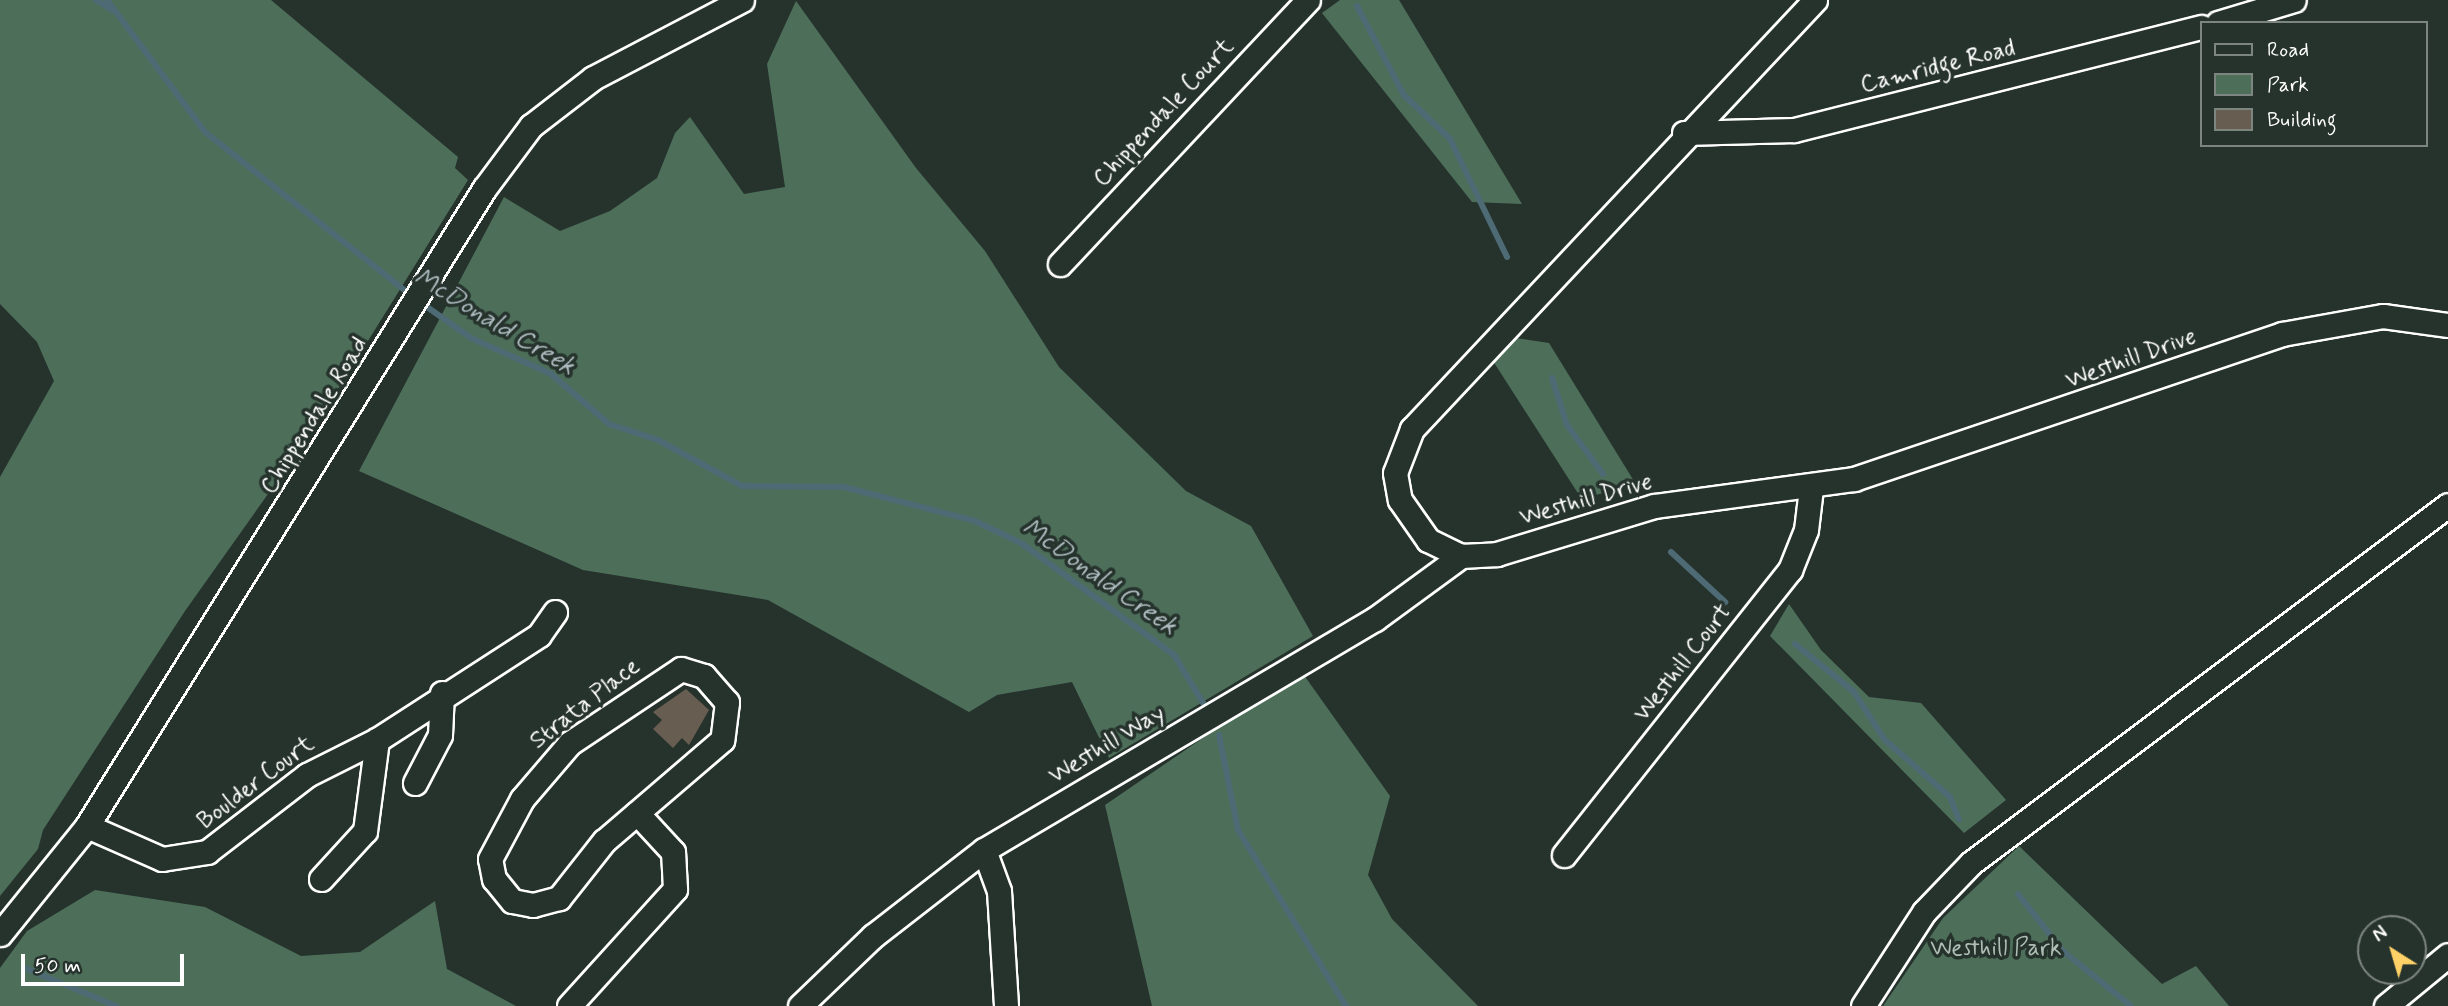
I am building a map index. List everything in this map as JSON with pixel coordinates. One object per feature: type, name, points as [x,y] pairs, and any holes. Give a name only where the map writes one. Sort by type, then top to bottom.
[{"type":"street","name":"Chippendale Road","points":[[0,934],[87,826],[333,440],[484,189],[531,126],[593,78],[741,0]]},
{"type":"street","name":"Chippendale Court","points":[[1060,264],[1308,0]]},
{"type":"street","points":[[1461,556],[1416,528],[1400,500],[1400,449],[1426,412],[1684,133],[1815,0]]},
{"type":"street","points":[[2225,21],[2294,0]]},
{"type":"street","name":"Camridge Road","points":[[1684,133],[1794,130],[2200,27]]},
{"type":"street","name":"Westhill Drive","points":[[1461,556],[1497,554],[1654,506],[1811,488],[1917,463],[2282,334],[2383,316],[2448,325]]},
{"type":"street","name":"Westhill Court","points":[[1564,855],[1790,570],[1806,530],[1811,488]]},
{"type":"street","points":[[1863,1006],[1917,921],[1971,863],[2448,505]]},
{"type":"street","name":"Westhill Way","points":[[800,1006],[873,936],[984,850],[1375,619],[1461,556]]},
{"type":"street","name":"Boulder Court","points":[[87,826],[136,852],[184,859],[245,829],[280,794],[348,749],[377,740],[442,693],[539,635],[555,612]]},
{"type":"street","name":"Strata Place","points":[[692,671],[727,702],[727,731],[637,813],[604,841],[559,898],[522,904],[494,879],[494,845],[553,759],[655,681],[670,672],[692,671]]},
{"type":"street","points":[[415,783],[440,735],[442,693]]},
{"type":"street","points":[[321,879],[365,831],[377,740]]},
{"type":"street","points":[[569,1006],[675,889],[674,852],[637,813]]},
{"type":"street","points":[[984,850],[999,891],[1006,1006]]},
{"type":"street","points":[[2386,1006],[2448,955]]},
{"type":"green space","points":[[0,0],[271,0],[458,157],[455,168],[468,180],[307,439],[185,611],[43,830],[38,849],[0,896],[0,477],[54,381],[37,342],[0,304]]},
{"type":"green space","points":[[1340,0],[1399,0],[1522,204],[1472,202],[1322,13]]},
{"type":"green space","points":[[796,1],[916,168],[985,251],[1059,367],[1186,491],[1251,526],[1313,636],[1109,758],[1072,682],[997,695],[969,712],[768,600],[583,570],[359,471],[504,197],[560,231],[610,211],[657,178],[675,133],[690,117],[744,194],[785,187],[767,64]]},
{"type":"green space","points":[[1515,338],[1549,343],[1637,486],[1581,498],[1493,361]]},
{"type":"green space","points":[[1789,604],[1821,650],[1869,697],[1921,703],[2006,800],[1964,833],[1770,636]]},
{"type":"green space","points":[[1301,671],[1390,796],[1368,875],[1392,919],[1478,1006],[1152,1006],[1105,805]]},
{"type":"green space","name":"Westhill Park","points":[[2019,846],[2162,984],[2196,966],[2229,1006],[1883,1006],[1943,918]]},
{"type":"green space","points":[[95,890],[205,907],[301,956],[360,952],[435,901],[447,969],[516,1006],[0,1006],[0,968],[27,931]]},
{"type":"building","points":[[686,689],[709,710],[689,745],[682,738],[673,748],[653,729],[662,720],[653,712]]},
{"type":"waterway","name":"McDonald Creek","points":[[96,0],[112,10]]},
{"type":"waterway","name":"McDonald Creek","points":[[107,0],[205,132],[412,296]]},
{"type":"waterway","points":[[1357,6],[1404,95],[1450,139],[1507,257]]},
{"type":"waterway","name":"McDonald Creek","points":[[420,302],[471,338],[551,374],[609,424],[658,440],[742,486],[844,487],[975,521],[1021,543],[1174,655],[1205,706]]},
{"type":"waterway","points":[[1552,378],[1567,425],[1603,474]]},
{"type":"waterway","points":[[1671,552],[1725,602]]},
{"type":"waterway","points":[[1795,644],[1854,692],[1884,739],[1950,797],[1959,819]]},
{"type":"waterway","name":"McDonald Creek","points":[[1219,735],[1238,830],[1346,1006]]},
{"type":"waterway","points":[[2018,894],[2063,951],[2131,1006]]},
{"type":"waterway","points":[[25,968],[116,1006]]}]
